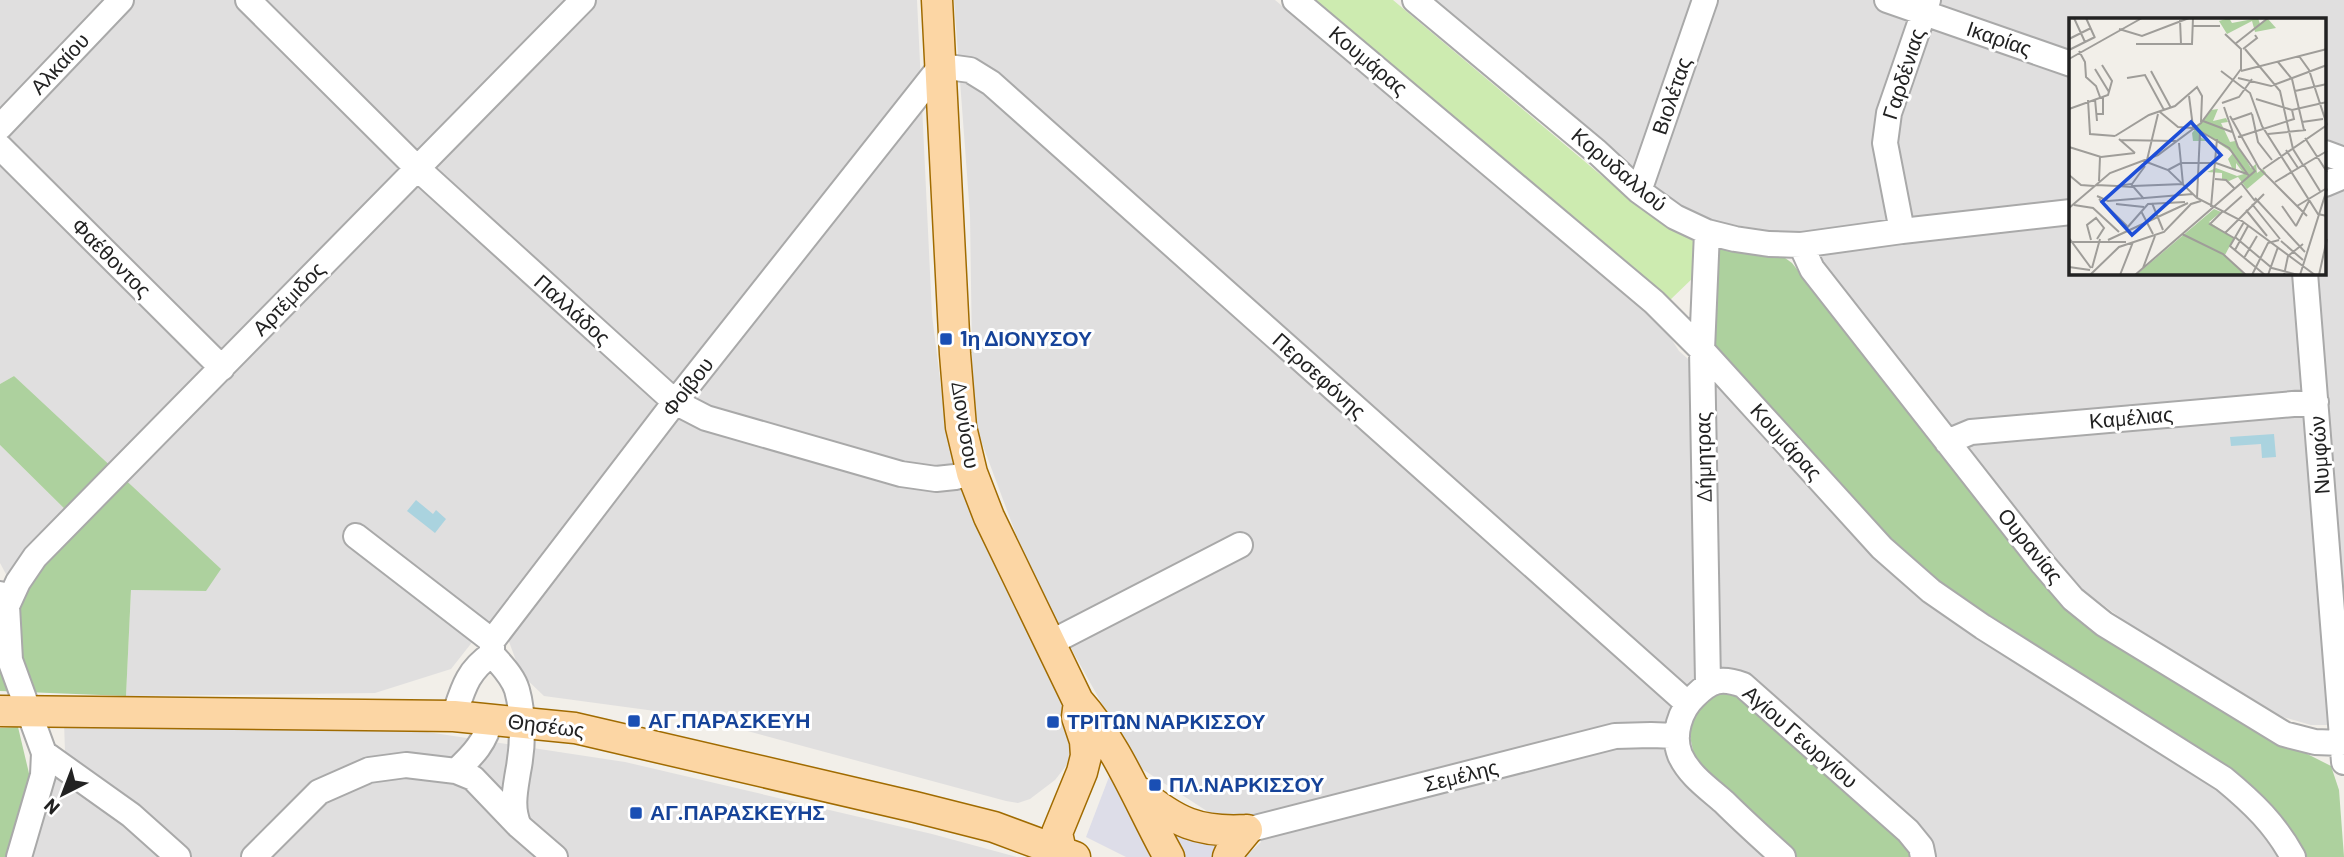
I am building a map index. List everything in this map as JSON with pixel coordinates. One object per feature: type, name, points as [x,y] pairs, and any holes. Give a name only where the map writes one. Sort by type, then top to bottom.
[{"type":"main road","name":"Διονύσου","points":[[937,0],[955,354],[961,427],[972,473],[989,517],[1078,701],[1107,741],[1169,857]]},
{"type":"main road","name":"Διονύσου","points":[[1068,854],[1057,833],[1083,772],[1086,756],[1085,741],[1077,716],[1078,701]]},
{"type":"main road","name":"Θησέως","points":[[14,710],[454,716],[575,728],[994,827],[1068,854]]},
{"type":"main road","points":[[1068,854],[1101,781],[1107,741]]},
{"type":"main road","points":[[1134,788],[1164,813],[1183,822],[1204,829],[1247,830]]},
{"type":"main road","points":[[994,827],[1039,818],[1055,810],[1074,794]]},
{"type":"main road","points":[[1228,857],[1247,830]]},
{"type":"street","name":"Αλκαίου","points":[[0,127],[121,0]]},
{"type":"street","name":"Παλλάδος","points":[[248,0],[417,168],[675,402],[706,418],[901,474],[936,479],[955,478],[972,473]]},
{"type":"street","name":"Αρτέμιδος","points":[[3,600],[35,557],[583,0]]},
{"type":"street","name":"Κουμάρας","points":[[1295,0],[1654,302],[1702,350],[1882,548],[1931,591],[1983,627],[2224,779],[2255,804],[2294,857]]},
{"type":"street","name":"Κορυδαλλού","points":[[1415,0],[1597,152],[1639,191],[1675,217],[1707,232],[1769,244],[1801,245],[2069,212]]},
{"type":"street","name":"Βιολέτας","points":[[1639,191],[1705,0]]},
{"type":"street","name":"Ικαρίας","points":[[1887,0],[1926,6],[2069,63]]},
{"type":"street","name":"Γαρδένιας","points":[[1902,231],[1885,143],[1889,113],[1926,6]]},
{"type":"street","name":"Φοίβου","points":[[454,716],[467,679],[478,664],[675,402],[941,66]]},
{"type":"street","name":"Περσεφόνης","points":[[941,66],[970,70],[991,83],[1687,704]]},
{"type":"street","name":"Φαέθοντος","points":[[0,148],[222,368]]},
{"type":"street","points":[[2326,153],[2344,160]]},
{"type":"street","points":[[2326,184],[2344,176]]},
{"type":"street","name":"Δήμητρας","points":[[1707,232],[1702,350],[1708,683]]},
{"type":"street","name":"Ουρανίας","points":[[1801,245],[1812,269],[2043,565],[2073,599],[2104,624],[2284,734],[2343,752]]},
{"type":"street","name":"Νυμφών","points":[[2305,275],[2343,752]]},
{"type":"street","name":"Καμέλιας","points":[[1947,442],[1971,432],[2316,402]]},
{"type":"street","points":[[356,536],[492,648],[513,682],[522,721],[521,757],[513,814],[519,826]]},
{"type":"street","points":[[1050,643],[1240,545]]},
{"type":"street","points":[[3,600],[14,710],[44,753],[131,815],[178,857]]},
{"type":"street","name":"Αγίου Γεωργίου","points":[[1708,683],[1725,680],[1742,685],[1908,831],[1921,847],[1923,857]]},
{"type":"street","points":[[1708,683],[1687,704],[1680,718],[1677,736],[1680,754],[1692,773],[1783,857]]},
{"type":"street","points":[[456,771],[480,746],[488,732],[490,719]]},
{"type":"street","name":"Σεμέλης","points":[[1247,830],[1615,736],[1677,736]]},
{"type":"street","points":[[19,857],[43,775],[44,753]]},
{"type":"street","points":[[254,857],[319,792],[369,770],[406,765],[456,771],[473,778],[519,826],[555,857]]},
{"type":"shaded area","points":[[0,0],[917,0],[932,315],[947,435],[964,495],[1063,704],[1073,732],[1072,750],[1066,766],[1055,780],[1030,799],[1018,803],[692,716],[544,696],[521,674],[508,639],[488,622],[451,669],[375,693],[126,696],[131,590],[206,591],[14,376],[0,384]]},
{"type":"shaded area","points":[[954,0],[1275,0],[1660,321],[1679,351],[1734,399],[2243,803],[2285,857],[1245,857],[1261,842],[1258,820],[1216,817],[1136,765],[1033,580],[973,419],[970,215]]},
{"type":"shaded area","points":[[1429,0],[2344,0],[2344,725],[2311,725],[2283,717],[2129,624],[2083,590],[2018,515],[1800,236],[1707,220],[1667,199]]},
{"type":"shaded area","points":[[0,445],[67,511],[7,576],[0,563]]},
{"type":"shaded area","points":[[64,722],[303,725],[427,732],[625,762],[932,834],[1017,857],[30,857],[65,752]]},
{"type":"shaded area","points":[[1112,769],[1156,857],[1126,857],[1086,837]]},
{"type":"shaded area","points":[[1170,828],[1222,841],[1215,857],[1183,857]]},
{"type":"green space","points":[[1312,0],[1393,0],[1634,203],[1695,242],[1696,275],[1669,301]]},
{"type":"green space","points":[[1715,247],[1781,255],[1792,263],[2065,607],[2082,622],[2260,730],[2331,766],[2339,790],[2344,857],[2303,857],[2277,816],[1912,567],[1708,345]]},
{"type":"green space","points":[[14,376],[221,569],[206,591],[131,590],[126,696],[0,691],[0,607],[19,615],[34,573],[48,554],[79,523],[0,445],[0,384]]},
{"type":"green space","points":[[1736,691],[1898,837],[1913,857],[1796,857],[1712,781],[1694,755],[1690,736],[1692,718],[1709,692]]},
{"type":"green space","points":[[18,727],[32,786],[9,857],[0,857],[0,728]]},
{"type":"water","points":[[2274,434],[2276,457],[2262,458],[2261,444],[2231,446],[2230,437]]},
{"type":"water","points":[[416,500],[433,514],[436,510],[446,519],[435,533],[407,511]]},
{"type":"place","name":"1η ΔΙΟΝΥΣΟΥ","points":[[946,339]]},
{"type":"place","name":"ΑΓ.ΠΑΡΑΣΚΕΥΗ","points":[[634,721]]},
{"type":"place","name":"ΤΡΙΤΩΝ ΝΑΡΚΙΣΣΟΥ","points":[[1053,722]]},
{"type":"place","name":"ΠΛ.ΝΑΡΚΙΣΣΟΥ","points":[[1155,785]]},
{"type":"place","name":"ΑΓ.ΠΑΡΑΣΚΕΥΗΣ","points":[[636,813]]}]
